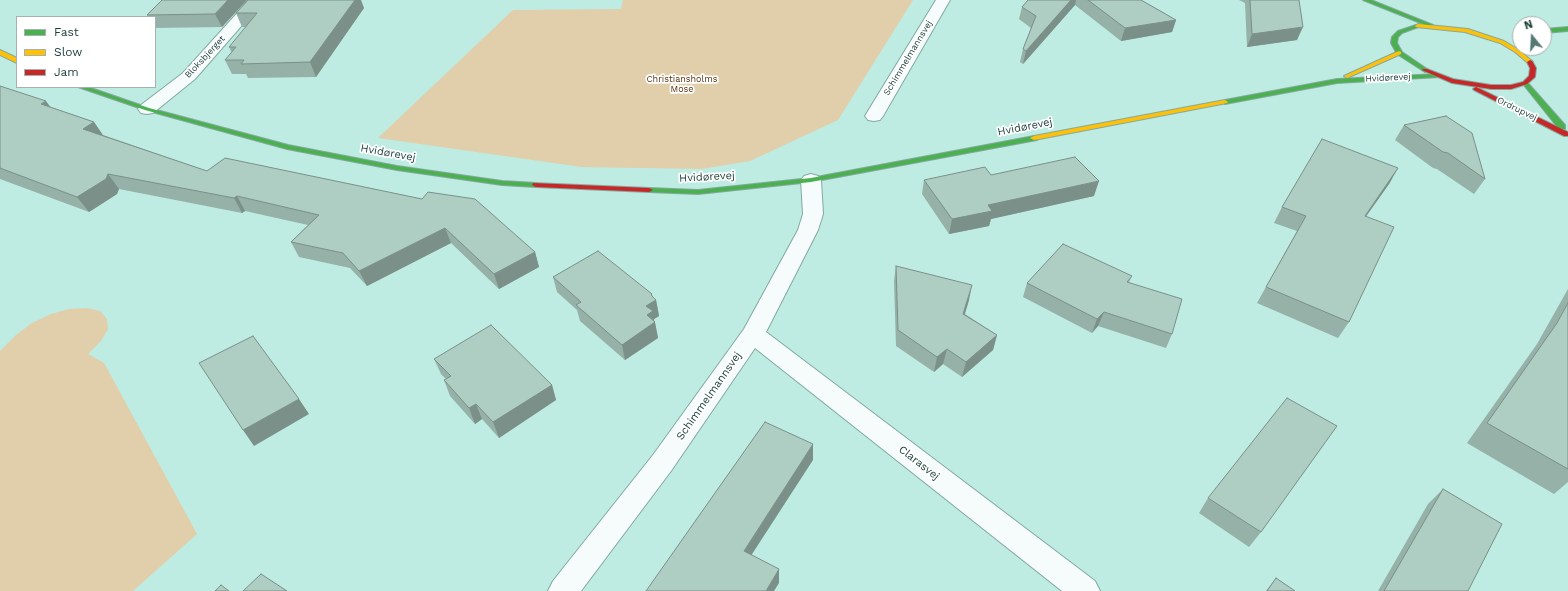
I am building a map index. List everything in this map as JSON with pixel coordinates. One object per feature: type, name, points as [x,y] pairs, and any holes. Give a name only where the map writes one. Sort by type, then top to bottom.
[{"type":"street","name":"Bloksbjerget","points":[[147,109],[188,76],[257,0]]},
{"type":"street","name":"Schimmelmannsvej","points":[[874,116],[942,0]]},
{"type":"street","points":[[1358,0],[1376,14]]},
{"type":"street","points":[[1366,0],[1431,26]]},
{"type":"street","points":[[1512,46],[1483,35],[1451,27],[1431,26],[1418,26],[1397,30],[1394,43],[1399,53],[1408,61],[1422,69],[1438,76],[1466,84],[1491,87],[1510,87],[1525,83],[1532,77],[1533,68],[1525,56]]},
{"type":"street","points":[[1552,30],[1565,29]]},
{"type":"street","points":[[1552,35],[1565,29]]},
{"type":"street","points":[[1483,35],[1505,33]]},
{"type":"street","points":[[0,52],[16,60]]},
{"type":"street","name":"Hvidørevej","points":[[1337,81],[1399,53]]},
{"type":"street","name":"Hvidørevej","points":[[84,88],[147,109],[287,147],[397,168],[502,182],[609,189],[698,192],[811,180],[1337,81],[1438,76]]},
{"type":"street","name":"Ordrupvej","points":[[1525,83],[1568,134]]},
{"type":"street","name":"Ordrupvej","points":[[1466,84],[1568,134]]},
{"type":"street","name":"Schimmelmannsvej","points":[[563,591],[658,468],[753,334],[808,230],[813,214],[811,180]]},
{"type":"street","name":"Clarasvej","points":[[753,334],[1085,591]]},
{"type":"green space","name":"Christiansholms Mose","points":[[623,0],[913,0],[838,120],[750,161],[702,169],[582,167],[378,138],[513,10],[621,9]]},
{"type":"green space","points":[[87,308],[100,311],[107,319],[108,329],[101,341],[88,354],[104,363],[197,534],[133,591],[0,591],[0,351],[16,335],[32,323],[51,314],[69,309]]},
{"type":"building","points":[[162,0],[228,0],[215,14],[147,15]]},
{"type":"building","points":[[248,0],[355,0],[310,62],[241,64],[244,60],[225,60],[236,47],[229,47],[257,13],[236,13]]},
{"type":"building","points":[[1028,0],[1071,0],[1026,51],[1023,49],[1036,16],[1022,7]]},
{"type":"building","points":[[1088,0],[1141,0],[1176,20],[1125,28]]},
{"type":"building","points":[[1250,0],[1299,0],[1303,27],[1252,34]]},
{"type":"building","points":[[0,86],[46,101],[41,104],[94,122],[83,129],[207,171],[225,158],[422,199],[428,192],[475,199],[535,252],[494,274],[445,228],[359,271],[343,253],[291,242],[319,215],[237,196],[234,198],[108,174],[106,179],[77,197],[0,168]]},
{"type":"building","points":[[1446,116],[1472,133],[1485,179],[1404,125]]},
{"type":"building","points":[[1322,139],[1398,168],[1365,216],[1394,227],[1349,322],[1266,287],[1306,216],[1282,207]]},
{"type":"building","points":[[1075,157],[1099,181],[988,205],[992,211],[952,219],[924,180],[985,167],[991,175]]},
{"type":"building","points":[[1063,244],[1132,276],[1127,282],[1182,299],[1172,334],[1104,312],[1097,319],[1027,283]]},
{"type":"building","points":[[598,251],[652,294],[651,295],[656,300],[646,306],[653,311],[647,315],[655,322],[622,345],[576,305],[581,302],[553,277]]},
{"type":"building","points":[[896,266],[972,285],[963,314],[997,335],[966,362],[947,349],[937,357],[898,330]]},
{"type":"building","points":[[1568,303],[1568,469],[1487,423],[1557,323]]},
{"type":"building","points":[[491,325],[552,385],[493,422],[476,404],[469,408],[444,380],[451,376],[434,359]]},
{"type":"building","points":[[253,336],[299,399],[243,430],[199,363]]},
{"type":"building","points":[[1287,398],[1337,426],[1261,532],[1208,498]]},
{"type":"building","points":[[765,422],[813,444],[744,551],[779,569],[766,591],[646,591]]},
{"type":"building","points":[[1443,489],[1502,524],[1468,591],[1384,591]]},
{"type":"building","points":[[261,574],[287,591],[243,591]]},
{"type":"building","points":[[1276,578],[1295,591],[1267,591]]},
{"type":"building","points":[[221,585],[229,591],[215,591]]},
{"type":"traffic: fast","points":[[1366,0],[1430,25]]},
{"type":"traffic: fast","points":[[1418,26],[1400,32],[1395,37],[1394,43],[1399,53],[1425,70]]},
{"type":"traffic: fast","points":[[1552,30],[1568,29]]},
{"type":"traffic: fast","points":[[1225,102],[1337,81],[1438,76]]},
{"type":"traffic: fast","points":[[1525,83],[1562,127]]},
{"type":"traffic: fast","points":[[84,88],[147,109],[287,147],[397,168],[502,183],[536,185]]},
{"type":"traffic: fast","points":[[649,190],[698,192],[811,180],[1034,138]]},
{"type":"traffic: slow","points":[[1418,26],[1466,30],[1502,42],[1517,51],[1530,62]]},
{"type":"traffic: slow","points":[[0,52],[16,60]]},
{"type":"traffic: slow","points":[[1347,76],[1399,53]]},
{"type":"traffic: slow","points":[[1034,138],[1225,102]]},
{"type":"traffic: jam","points":[[1425,70],[1452,81],[1491,87],[1511,87],[1525,83],[1532,77],[1533,68],[1530,62]]},
{"type":"traffic: jam","points":[[1476,89],[1567,134]]},
{"type":"traffic: jam","points":[[536,185],[649,190]]}]
